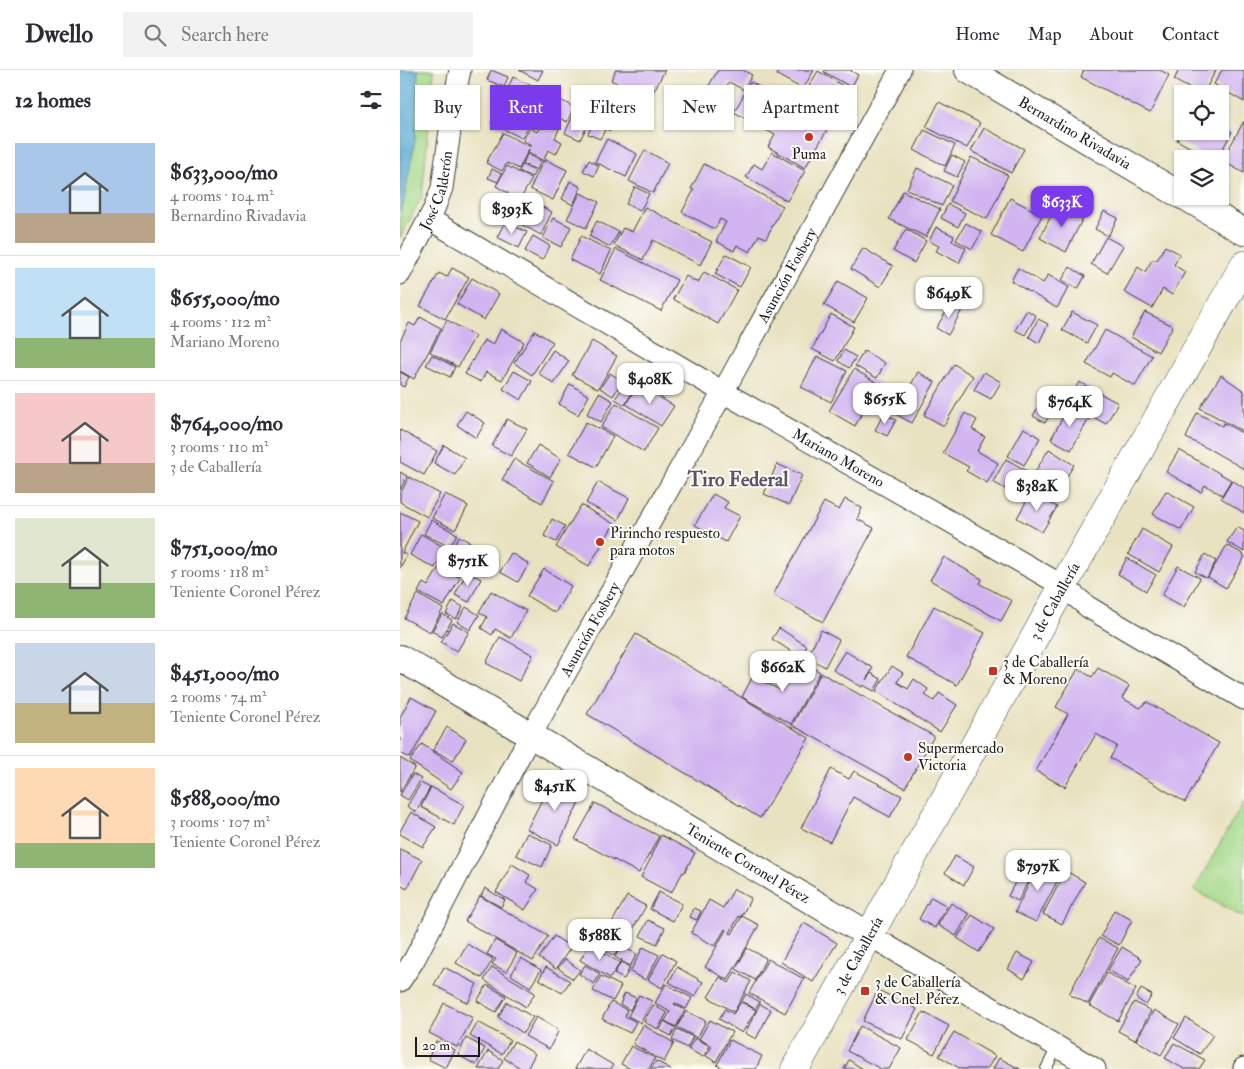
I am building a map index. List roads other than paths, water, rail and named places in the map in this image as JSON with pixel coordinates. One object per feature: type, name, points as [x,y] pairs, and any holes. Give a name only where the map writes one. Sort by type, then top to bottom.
[{"type":"main road","name":"3 de Caballería","points":[[795,1069],[1063,586],[1244,265]]},
{"type":"street","name":"José Calderón","points":[[400,274],[429,219],[442,188],[460,70]]},
{"type":"street","name":"Asunción Fosbery","points":[[400,981],[414,960],[531,735],[900,70]]},
{"type":"street","name":"Bernardino Rivadavia","points":[[968,70],[1174,191]]},
{"type":"street","name":"Bernardino Rivadavia","points":[[1198,205],[1244,232]]},
{"type":"street","name":"Mariano Moreno","points":[[429,219],[723,392],[1063,586],[1088,607],[1244,700]]},
{"type":"street","name":"Teniente Coronel Pérez","points":[[400,658],[1095,1069]]},
{"type":"lane","points":[[1046,1069],[1057,1047]]},
{"type":"water","points":[[400,70],[418,70],[417,85],[415,85],[415,140],[403,205],[400,211]]},
{"type":"place","name":"Puma","points":[[809,137]]},
{"type":"place","name":"Pirincho respuesto para motos","points":[[600,542]]},
{"type":"place","name":"3 de Caballería & Moreno","points":[[993,671]]},
{"type":"place","name":"Supermercado Victoria","points":[[908,757]]},
{"type":"place","name":"3 de Caballería & Cnel. Pérez","points":[[865,991]]},
{"type":"district","name":"Tiro Federal","points":[[738,479]]}]
